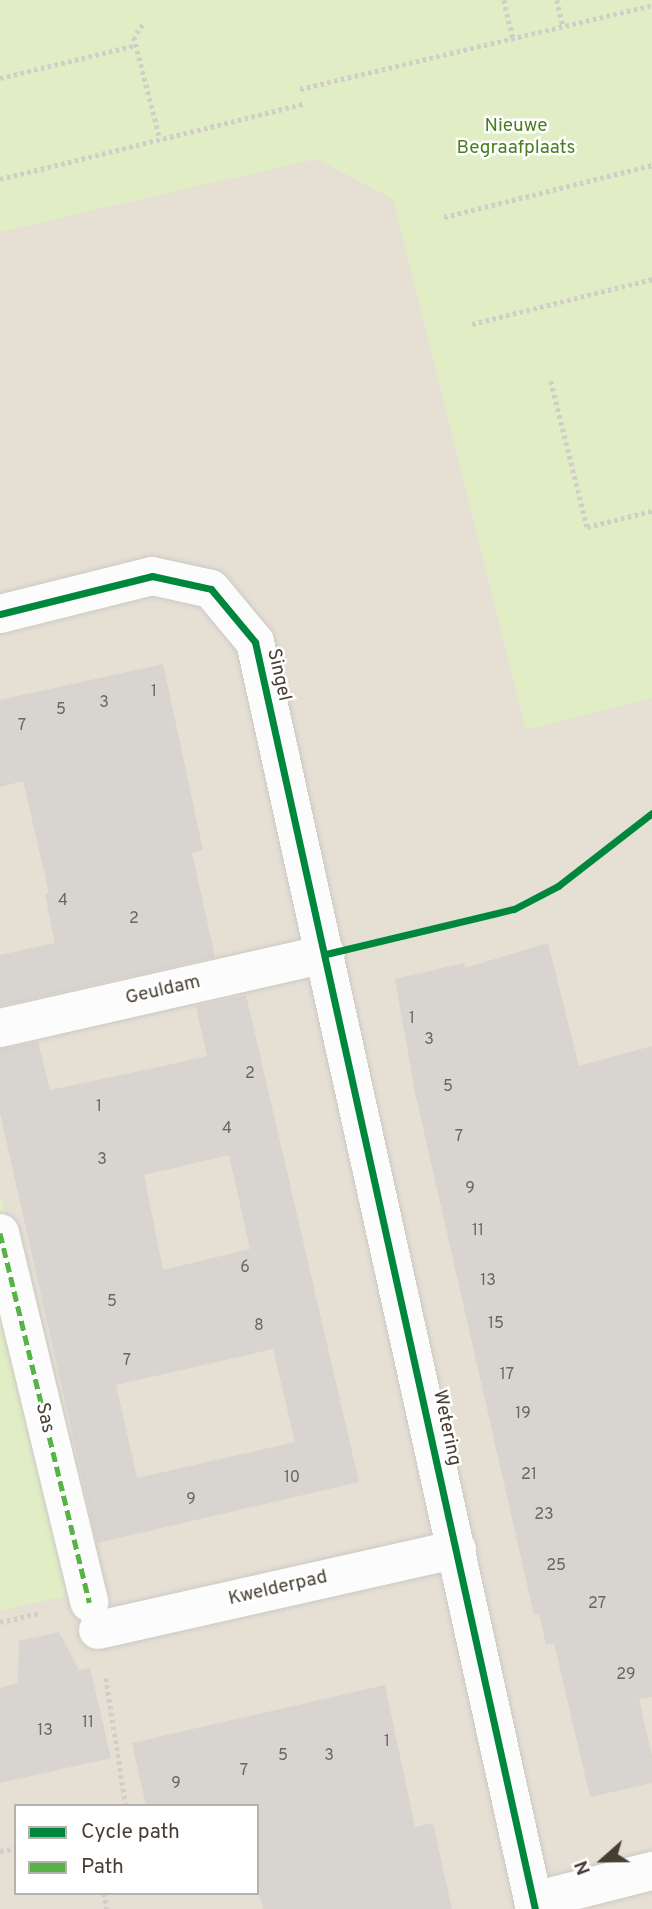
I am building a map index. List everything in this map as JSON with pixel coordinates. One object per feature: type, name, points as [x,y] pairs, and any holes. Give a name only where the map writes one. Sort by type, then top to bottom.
[{"type":"street","name":"Singel","points":[[0,614],[152,576],[211,589],[255,642],[326,954]]},
{"type":"street","name":"Geuldam","points":[[0,1028],[326,954]]},
{"type":"street","name":"Wetering","points":[[326,954],[534,1905]]},
{"type":"street","name":"Sas","points":[[0,1233],[94,1616]]},
{"type":"street","name":"Kwelderpad","points":[[94,1616],[457,1549]]},
{"type":"street","points":[[534,1905],[652,1871]]},
{"type":"path","points":[[504,0],[513,38]]},
{"type":"path","points":[[557,0],[563,26]]},
{"type":"path","points":[[300,89],[652,5]]},
{"type":"path","points":[[142,25],[134,37],[160,139]]},
{"type":"path","points":[[0,78],[136,45]]},
{"type":"path","points":[[0,179],[303,104]]},
{"type":"path","points":[[444,217],[652,165]]},
{"type":"path","points":[[472,324],[652,279]]},
{"type":"path","points":[[551,381],[587,527],[652,511]]},
{"type":"path","points":[[94,1616],[126,1804]]},
{"type":"shaded area","points":[[0,0],[652,0],[652,1909],[0,1909]]},
{"type":"green space","name":"Nieuwe Begraafplaats","points":[[0,0],[652,0],[652,698],[526,730],[393,199],[316,159],[0,232]]},
{"type":"green space","points":[[0,1193],[92,1590],[0,1611]]},
{"type":"building","points":[[163,664],[203,850],[192,853],[215,957],[0,1006],[0,955],[55,943],[45,894],[49,893],[23,781],[0,787],[0,700]]},
{"type":"building","points":[[548,943],[579,1066],[652,1046],[652,1697],[639,1699],[652,1756],[652,1783],[590,1797],[554,1643],[546,1645],[539,1613],[534,1615],[415,1092],[395,979],[464,963],[465,968]]},
{"type":"building","points":[[246,995],[359,1482],[97,1543],[0,1113],[0,1049],[38,1042],[50,1090],[159,1067],[207,1056],[196,1006]],"holes":[[[229,1155],[250,1249],[163,1270],[144,1175]],[[273,1349],[295,1442],[137,1478],[116,1385]]]},
{"type":"building","points":[[59,1632],[79,1670],[90,1668],[111,1758],[0,1783],[0,1688],[18,1683],[19,1641]]},
{"type":"building","points":[[385,1685],[415,1827],[433,1823],[452,1909],[263,1909],[259,1892],[259,1804],[146,1804],[132,1743]]},
{"type":"marked path","points":[[0,1233],[89,1602]]},
{"type":"cycle path","points":[[0,614],[152,576],[211,589],[255,642],[535,1909]]},
{"type":"cycle path","points":[[326,954],[514,909],[558,886],[652,813]]}]
